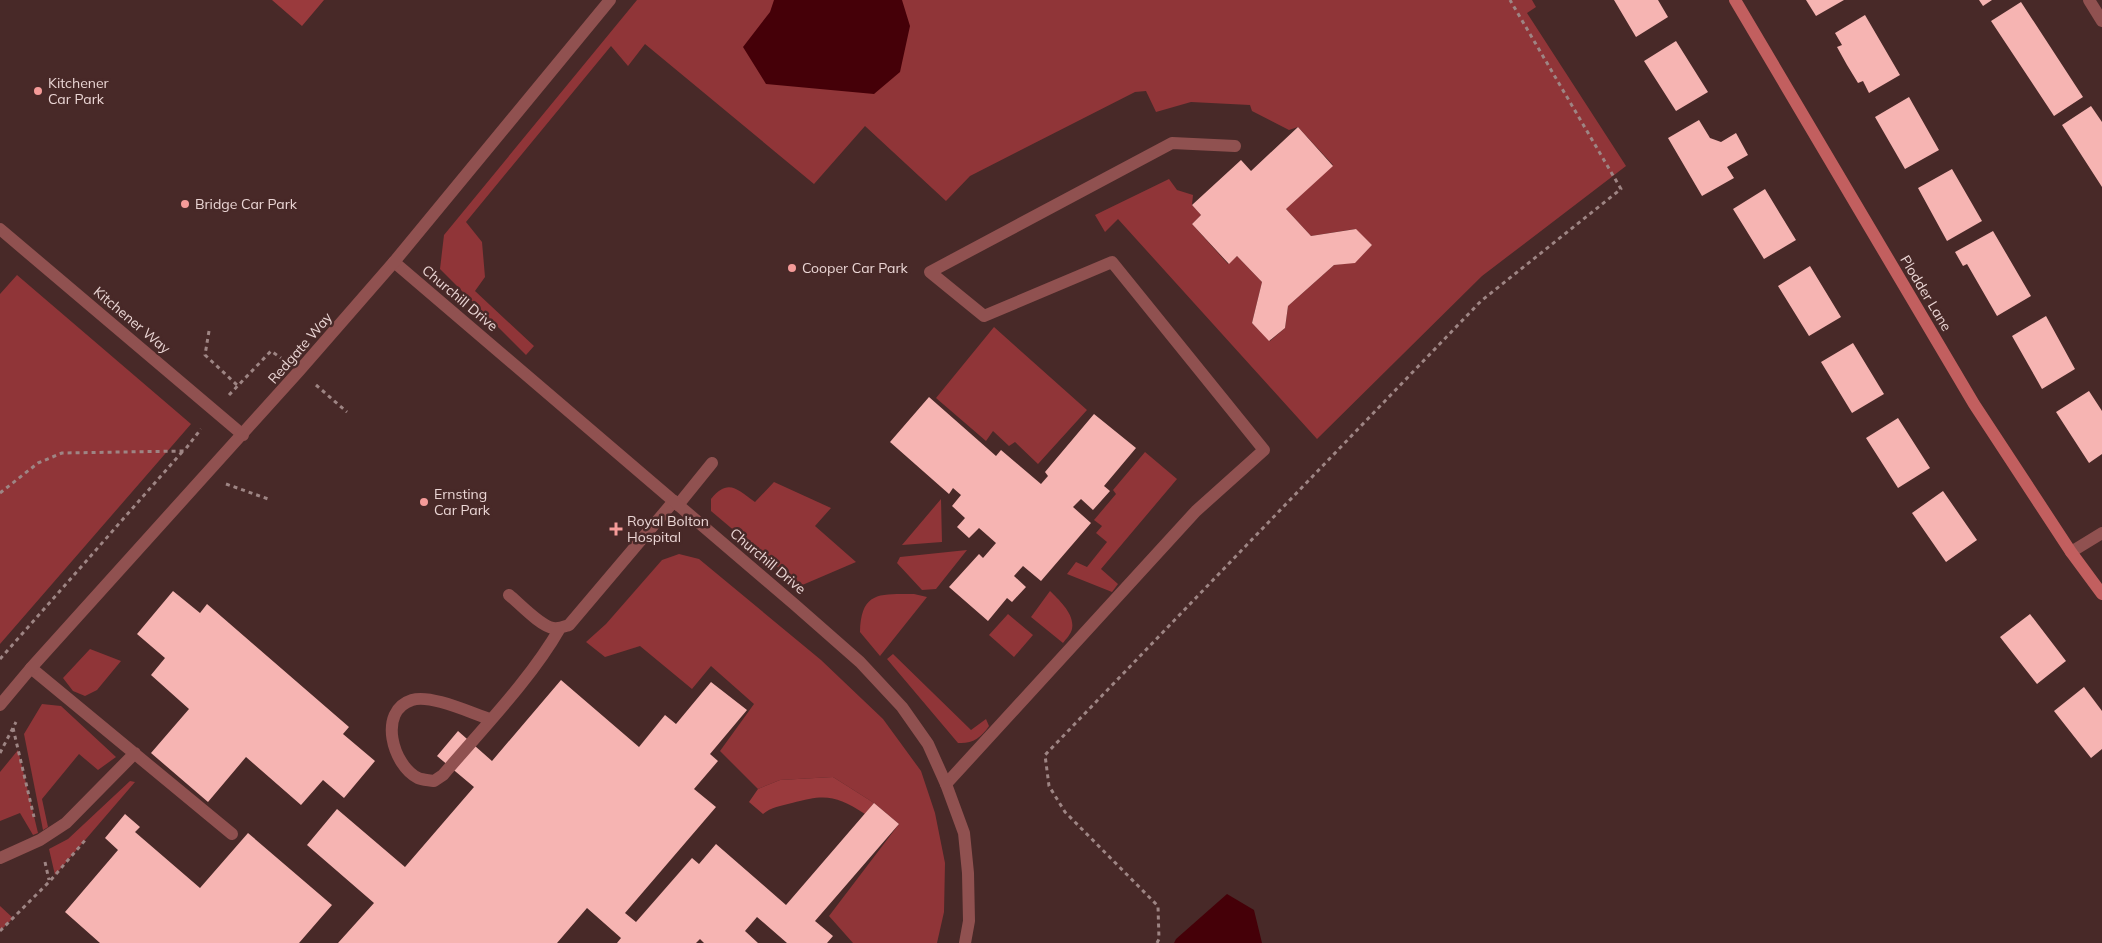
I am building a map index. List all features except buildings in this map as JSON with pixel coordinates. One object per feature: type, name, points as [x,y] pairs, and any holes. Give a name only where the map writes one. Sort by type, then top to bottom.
[{"type":"main road","name":"Plodder Lane","points":[[1735,0],[1974,404],[2071,552],[2102,594]]},
{"type":"street","name":"Redgate Way","points":[[0,705],[31,668],[243,435],[394,262],[610,0]]},
{"type":"street","points":[[2089,0],[2102,21]]},
{"type":"street","points":[[946,784],[1196,511],[1264,450],[1112,262],[984,316],[930,272],[1172,143],[1235,146]]},
{"type":"street","name":"Kitchener Way","points":[[0,229],[243,435]]},
{"type":"street","name":"Churchill Drive","points":[[394,262],[860,662],[902,707],[928,744],[946,784],[964,833],[968,873],[969,921],[965,943]]},
{"type":"street","points":[[509,594],[551,628],[569,625],[712,463]]},
{"type":"street","points":[[2071,552],[2102,533]]},
{"type":"street","points":[[490,719],[428,699],[412,700],[396,710],[391,723],[394,746],[402,763],[418,778],[434,781],[443,775],[490,719],[546,652],[560,628]]},
{"type":"street","points":[[31,668],[232,834]]},
{"type":"street","points":[[0,858],[40,840],[66,824],[135,754]]},
{"type":"path","points":[[1157,943],[1160,939],[1158,906],[1065,812],[1049,786],[1045,755],[1481,301],[1621,189],[1510,0]]},
{"type":"path","points":[[209,331],[205,355],[237,386]]},
{"type":"path","points":[[0,658],[184,451],[237,386],[271,351],[299,371],[347,412]]},
{"type":"path","points":[[0,493],[38,462],[62,453],[184,451]]},
{"type":"path","points":[[13,728],[50,881]]},
{"type":"path","points":[[0,931],[50,881],[92,832]]},
{"type":"shaded area","points":[[272,0],[324,0],[302,26]]},
{"type":"shaded area","points":[[637,0],[1532,0],[1536,7],[1527,13],[1626,166],[1482,276],[1317,439],[1118,219],[1105,232],[1095,215],[1169,179],[1177,190],[1193,195],[1192,205],[1201,215],[1192,224],[1228,264],[1237,256],[1262,282],[1252,323],[1270,341],[1285,328],[1288,306],[1334,265],[1355,262],[1372,245],[1355,229],[1311,236],[1286,209],[1333,165],[1298,127],[1289,130],[1252,111],[1250,105],[1191,102],[1156,112],[1146,91],[1135,92],[970,176],[946,201],[865,126],[814,184],[645,44],[628,66],[611,46],[466,222],[482,242],[485,277],[475,291],[534,346],[526,355],[440,269],[444,235]]},
{"type":"shaded area","points":[[774,0],[902,0],[910,26],[900,72],[874,94],[766,84],[743,47],[770,12]]},
{"type":"shaded area","points":[[17,275],[191,424],[0,644],[0,294]]},
{"type":"shaded area","points":[[994,327],[1087,410],[1038,464],[1015,442],[1009,446],[993,431],[986,441],[936,398]]},
{"type":"shaded area","points":[[1145,452],[1177,479],[1101,569],[1118,584],[1112,592],[1067,574],[1076,562],[1087,567],[1107,542],[1096,533],[1102,526],[1094,520],[1116,494],[1113,490]]},
{"type":"shaded area","points":[[774,482],[831,508],[815,526],[856,562],[800,586],[711,511],[711,499],[723,489],[728,487],[738,490],[755,502]]},
{"type":"shaded area","points":[[941,499],[942,542],[902,545]]},
{"type":"shaded area","points":[[967,550],[936,589],[922,590],[897,563],[900,557]]},
{"type":"shaded area","points":[[679,554],[699,559],[821,660],[883,719],[921,771],[935,813],[945,863],[944,912],[937,943],[853,943],[829,916],[899,824],[874,803],[833,777],[780,780],[758,789],[720,751],[754,704],[711,666],[692,689],[640,646],[605,657],[586,642],[606,624],[662,560]]},
{"type":"shaded area","points":[[1050,591],[1066,608],[1071,618],[1071,631],[1063,643],[1031,617]]},
{"type":"shaded area","points":[[914,594],[927,597],[880,656],[860,632],[864,609],[869,602],[882,595]]},
{"type":"shaded area","points":[[1008,614],[1033,635],[1014,657],[989,635]]},
{"type":"shaded area","points":[[90,649],[121,661],[97,690],[85,696],[73,691],[63,678]]},
{"type":"shaded area","points":[[893,654],[971,730],[986,719],[989,726],[986,730],[972,741],[958,743],[887,659]]},
{"type":"shaded area","points":[[42,704],[61,706],[116,757],[98,770],[79,754],[42,799],[48,827],[43,830],[24,734]]},
{"type":"shaded area","points":[[18,750],[38,833],[33,835],[20,813],[0,821],[0,772]]},
{"type":"shaded area","points":[[833,777],[874,803],[865,814],[846,803],[830,798],[803,800],[776,807],[763,814],[749,802],[758,789],[780,780]]},
{"type":"shaded area","points":[[130,781],[135,782],[55,875],[49,849],[68,839]]},
{"type":"shaded area","points":[[1227,894],[1254,910],[1262,943],[1174,943],[1176,939]]},
{"type":"shaded area","points":[[0,906],[13,918],[0,931]]},
{"type":"place","name":"Kitchener Car Park","points":[[38,91]]},
{"type":"place","name":"Bridge Car Park","points":[[185,204]]},
{"type":"place","name":"Cooper Car Park","points":[[792,268]]},
{"type":"place","name":"Ernsting Car Park","points":[[424,502]]},
{"type":"place","name":"Royal Bolton Hospital","points":[[616,529]]}]
